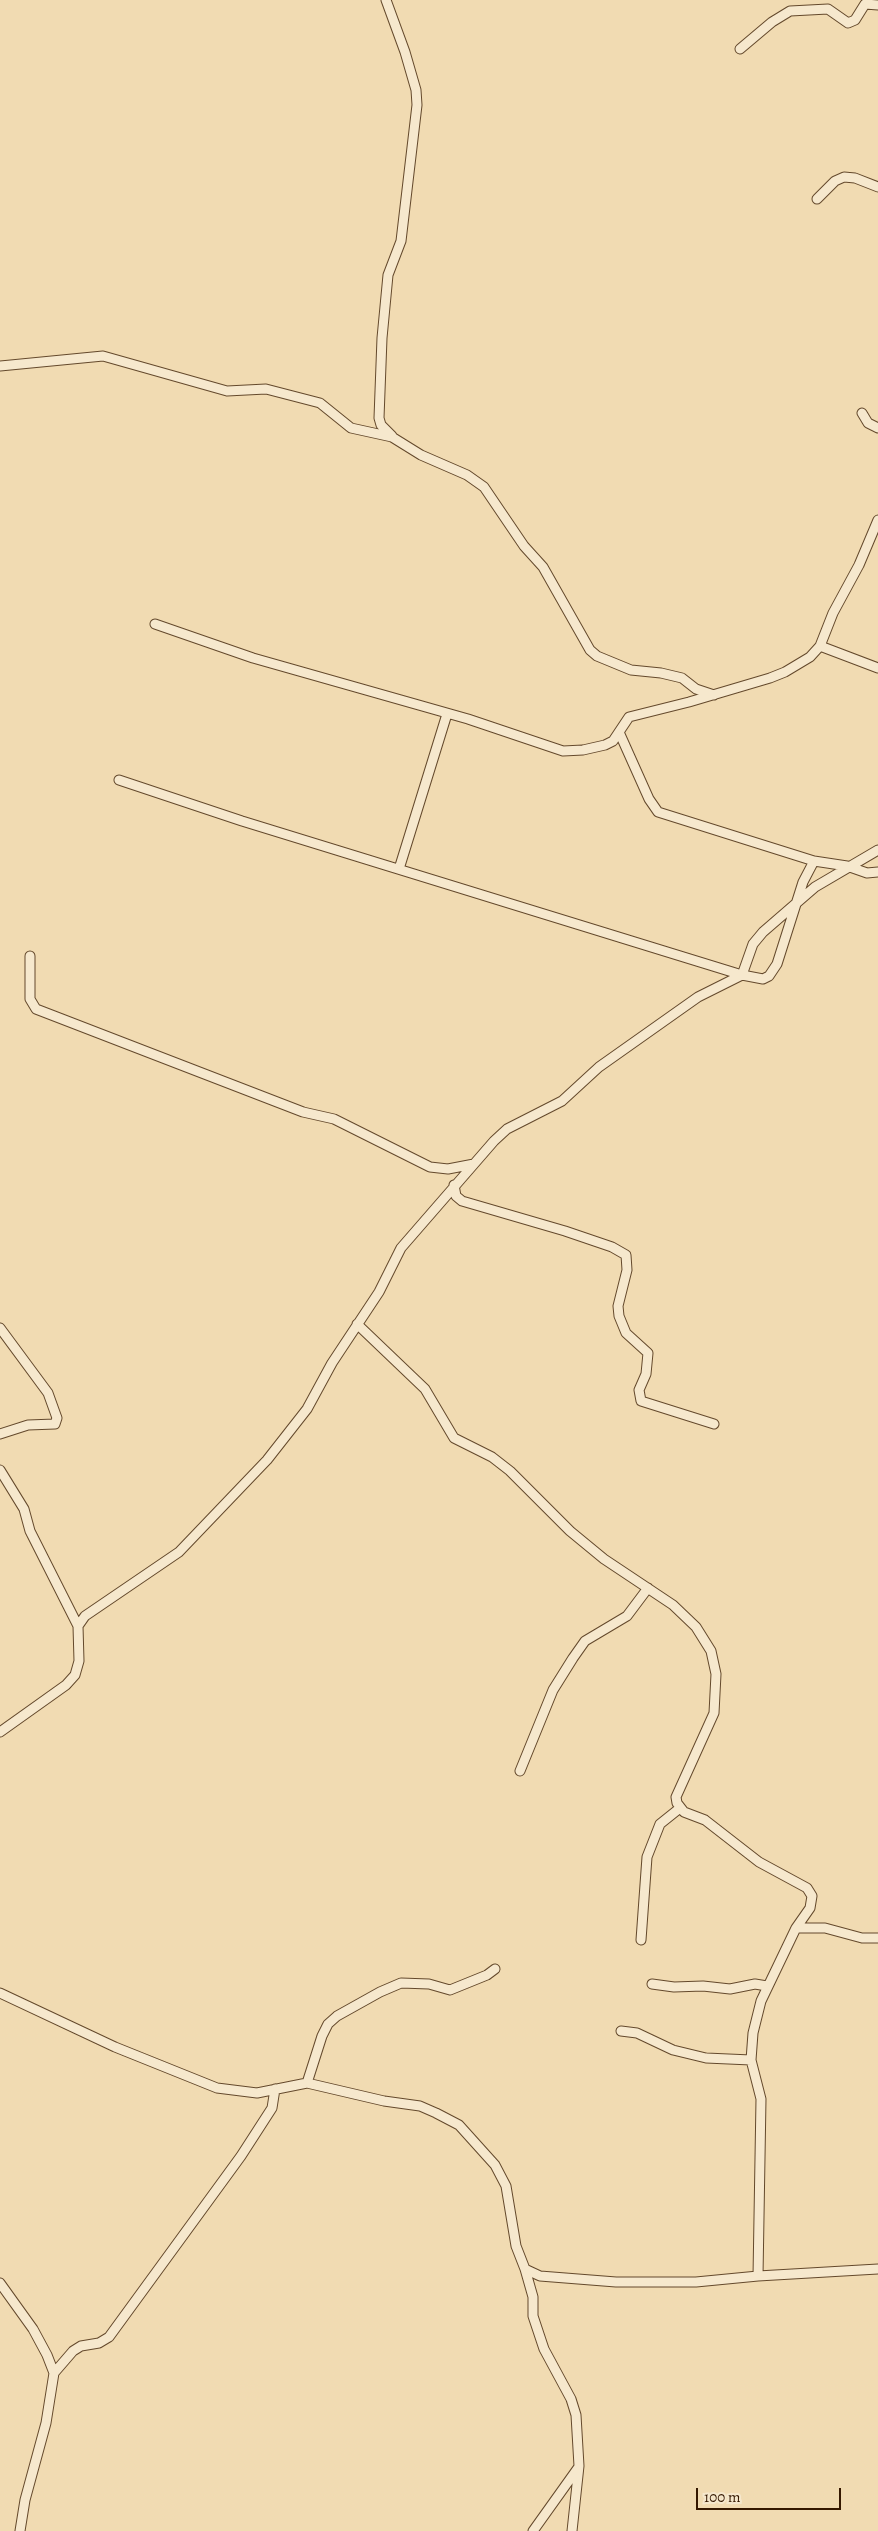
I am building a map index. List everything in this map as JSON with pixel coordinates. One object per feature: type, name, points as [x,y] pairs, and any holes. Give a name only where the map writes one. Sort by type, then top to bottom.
[{"type":"street","points":[[386,0],[408,60],[416,90],[417,105],[401,241],[388,275],[382,338],[379,418],[381,425],[392,437],[421,455],[467,474],[484,487],[524,546],[543,567],[590,650],[597,656],[631,670],[661,673],[682,678],[696,689],[715,695]]},
{"type":"street","points":[[740,49],[772,22],[790,12],[828,9],[848,23],[855,20],[865,4],[878,6]]},
{"type":"street","points":[[817,199],[835,181],[844,177],[855,178],[878,187]]},
{"type":"street","points":[[0,366],[102,356],[227,391],[266,389],[312,399],[320,403],[351,428],[360,432],[392,437]]},
{"type":"street","points":[[862,413],[868,423],[878,428]]},
{"type":"street","points":[[155,624],[253,658],[521,736],[563,751],[605,745],[612,741],[629,717],[715,695],[786,672],[810,657],[820,646],[833,613],[859,565],[878,520]]},
{"type":"street","points":[[820,646],[878,668]]},
{"type":"street","points":[[399,869],[447,714]]},
{"type":"street","points":[[619,732],[649,799],[658,812],[814,861],[847,866],[867,873],[878,872]]},
{"type":"street","points":[[119,780],[242,821],[742,975],[763,979],[773,971],[803,882],[814,861]]},
{"type":"street","points":[[78,1626],[85,1616],[98,1605],[179,1552],[248,1481],[307,1408],[332,1363],[379,1292],[401,1248],[454,1185],[507,1129],[562,1100],[600,1068],[698,997],[742,975],[753,944],[763,932],[815,886],[878,850]]},
{"type":"street","points":[[30,956],[30,999],[36,1009],[303,1112],[334,1119],[430,1167],[448,1169],[474,1164]]},
{"type":"street","points":[[454,1185],[456,1196],[462,1201],[565,1231],[612,1247],[626,1255],[627,1270],[618,1306],[619,1316],[626,1333],[648,1353],[646,1374],[639,1390],[641,1401],[714,1424]]},
{"type":"street","points":[[357,1324],[425,1389],[454,1438],[492,1457],[510,1472],[570,1531],[616,1568],[673,1605],[696,1627],[711,1651],[715,1662],[714,1712],[676,1797],[680,1808],[705,1820],[759,1862],[807,1888],[812,1896],[812,1903],[796,1928],[767,1986],[756,2018],[751,2060],[761,2099],[758,2276]]},
{"type":"street","points":[[0,1328],[48,1393],[57,1418],[55,1424],[28,1425],[0,1434]]},
{"type":"street","points":[[0,1470],[24,1508],[30,1531],[78,1626],[78,1668],[71,1680],[0,1732]]},
{"type":"street","points":[[520,1771],[553,1690],[573,1658],[585,1641],[627,1616],[648,1588]]},
{"type":"street","points":[[641,1940],[647,1857],[660,1824],[680,1808]]},
{"type":"street","points":[[796,1928],[825,1928],[862,1938],[878,1938]]},
{"type":"street","points":[[307,2083],[322,2036],[328,2024],[337,2016],[380,1992],[402,1983],[429,1984],[450,1990],[487,1975],[495,1969]]},
{"type":"street","points":[[652,1984],[674,1988],[703,1986],[730,1989],[755,1984],[767,1986]]},
{"type":"street","points":[[0,1994],[115,2047],[217,2088],[244,2092],[307,2083],[375,2099],[420,2106],[459,2125],[495,2165],[506,2186],[516,2246],[525,2268],[533,2297],[533,2316],[549,2358],[571,2399],[576,2415],[579,2466],[572,2531]]},
{"type":"street","points":[[620,2031],[637,2032],[673,2050],[691,2055],[706,2058],[751,2060]]},
{"type":"street","points":[[20,2531],[25,2500],[46,2423],[54,2373],[73,2351],[80,2346],[99,2343],[109,2337],[246,2148],[272,2108],[275,2089]]},
{"type":"street","points":[[525,2268],[540,2276],[557,2279],[616,2282],[696,2282],[758,2276],[878,2269]]},
{"type":"street","points":[[0,2283],[33,2329],[54,2373]]},
{"type":"street","points":[[533,2531],[562,2494],[579,2466]]}]
